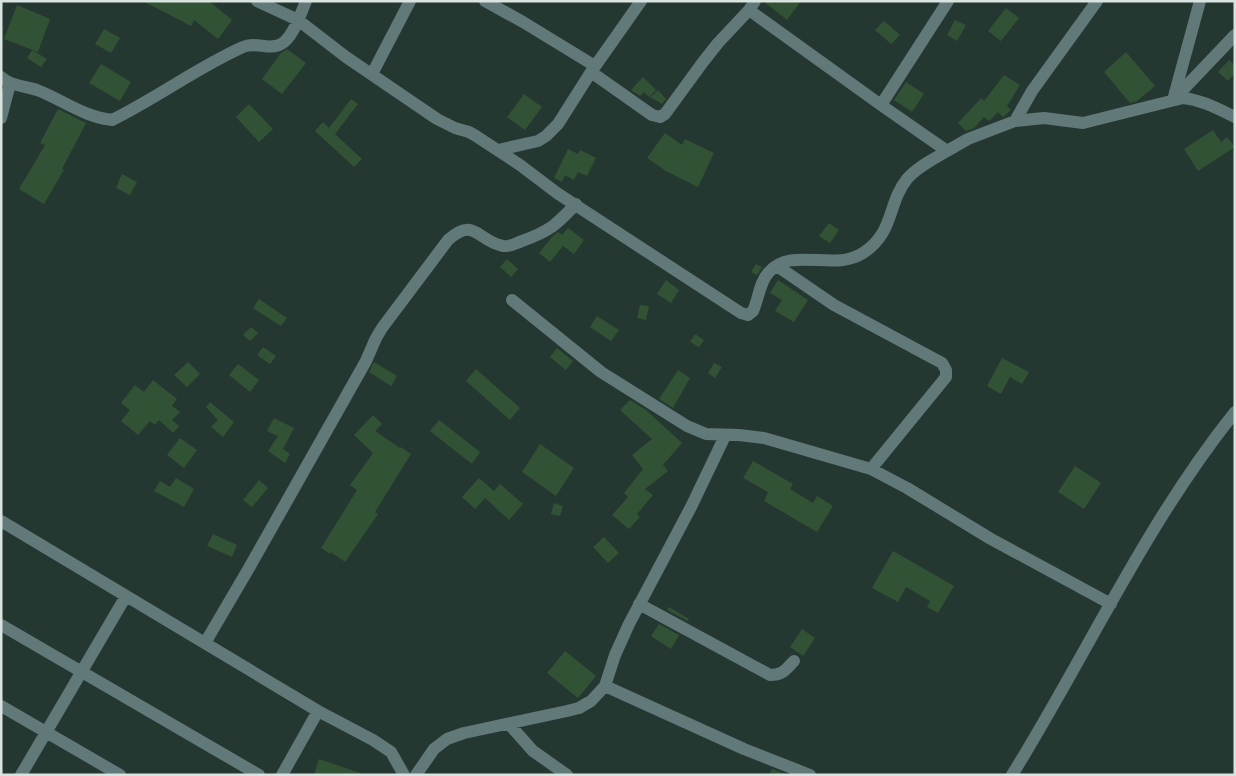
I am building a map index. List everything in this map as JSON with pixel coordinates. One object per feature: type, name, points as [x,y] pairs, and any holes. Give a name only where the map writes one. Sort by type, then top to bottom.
[{"type":"street","points":[[257,1],[298,20],[437,119],[455,128],[469,132],[498,150],[557,192],[742,313],[748,315],[753,311],[760,287],[769,272],[777,266],[794,260],[844,262],[861,255],[874,245],[883,234],[906,180],[914,172],[968,139],[1015,121],[1044,118],[1084,123],[1173,100],[1194,99],[1235,117]]},
{"type":"street","points":[[1,118],[5,80],[34,89],[97,119],[112,120],[247,45],[276,46],[282,44],[288,38],[306,1]]},
{"type":"street","points":[[372,74],[410,1]]},
{"type":"street","points":[[485,1],[523,22],[593,69],[652,115],[660,117],[669,110],[718,43],[752,6],[881,105],[947,151]]},
{"type":"street","points":[[498,150],[538,141],[558,124],[593,69],[641,1]]},
{"type":"street","points":[[881,105],[948,1]]},
{"type":"street","points":[[1015,121],[1032,91],[1097,1]]},
{"type":"street","points":[[1173,100],[1200,1]]},
{"type":"street","points":[[1173,100],[1235,35]]},
{"type":"street","points":[[205,643],[366,361],[376,338],[448,240],[464,229],[471,230],[504,246],[511,246],[547,231],[576,204]]},
{"type":"street","points":[[777,266],[834,305],[942,363],[946,370],[946,376],[871,469]]},
{"type":"street","points":[[512,300],[601,372],[687,426],[706,434],[764,438],[871,469],[907,488],[991,539],[1111,604]]},
{"type":"street","points":[[1012,775],[1168,503],[1207,446],[1235,412]]},
{"type":"street","points":[[416,775],[434,748],[447,739],[464,733],[579,708],[591,701],[605,686],[615,655],[725,436]]},
{"type":"street","points":[[1,521],[318,711],[373,740],[391,752],[404,775]]},
{"type":"street","points":[[21,775],[126,596]]},
{"type":"street","points":[[640,604],[770,675],[778,675],[784,672],[794,661]]},
{"type":"street","points":[[1,625],[259,775]]},
{"type":"street","points":[[605,686],[744,748],[810,775]]},
{"type":"street","points":[[1,706],[120,775]]},
{"type":"street","points":[[282,775],[318,711]]},
{"type":"street","points":[[509,724],[521,740],[533,751],[567,775]]},
{"type":"building","points":[[143,1],[209,1],[232,20],[218,39],[194,20],[191,26]]},
{"type":"building","points":[[763,1],[801,1],[787,20]]},
{"type":"building","points":[[17,5],[50,19],[38,52],[4,39]]},
{"type":"building","points":[[1006,8],[1019,18],[1001,41],[988,31]]},
{"type":"building","points":[[955,20],[966,25],[957,41],[947,35]]},
{"type":"building","points":[[884,21],[900,35],[891,44],[875,30]]},
{"type":"building","points":[[104,29],[120,38],[111,53],[95,44]]},
{"type":"building","points":[[287,49],[306,63],[282,94],[262,79],[281,53]]},
{"type":"building","points":[[32,50],[47,59],[41,67],[27,58]]},
{"type":"building","points":[[1126,52],[1155,86],[1137,101],[1130,103],[1104,72]]},
{"type":"building","points":[[1229,60],[1235,65],[1235,73],[1228,81],[1218,72]]},
{"type":"building","points":[[101,64],[131,82],[120,101],[89,83]]},
{"type":"building","points":[[1004,75],[1020,85],[1007,106],[1011,110],[1003,117],[998,112],[989,121],[984,117],[974,128],[966,131],[958,123],[981,98],[984,101]]},
{"type":"building","points":[[643,77],[656,90],[649,97],[644,92],[640,96],[631,90]]},
{"type":"building","points":[[906,82],[924,94],[912,112],[894,100]]},
{"type":"building","points":[[658,90],[666,99],[662,104],[650,97]]},
{"type":"building","points":[[524,94],[542,107],[525,130],[507,117]]},
{"type":"building","points":[[351,99],[358,104],[335,134],[362,159],[354,167],[315,131],[323,122],[329,128]]},
{"type":"building","points":[[249,104],[273,129],[259,142],[236,117]]},
{"type":"building","points":[[58,109],[86,123],[62,169],[64,170],[44,204],[19,189],[45,145],[40,143]]},
{"type":"building","points":[[1213,130],[1221,142],[1227,137],[1235,147],[1198,171],[1184,149]]},
{"type":"building","points":[[665,133],[682,145],[685,139],[714,153],[698,187],[666,171],[647,158]]},
{"type":"building","points":[[568,149],[578,154],[580,150],[596,158],[587,176],[578,172],[574,180],[565,175],[562,182],[554,178]]},
{"type":"building","points":[[122,174],[137,182],[130,195],[116,188]]},
{"type":"building","points":[[829,223],[839,230],[830,243],[819,236]]},
{"type":"building","points":[[568,228],[584,240],[574,254],[563,246],[550,262],[539,253],[553,236],[558,232],[562,235]]},
{"type":"building","points":[[507,259],[518,269],[511,277],[500,267]]},
{"type":"building","points":[[756,264],[762,267],[757,275],[751,272]]},
{"type":"building","points":[[666,280],[679,290],[671,303],[657,294]]},
{"type":"building","points":[[778,280],[808,300],[794,322],[775,311],[782,300],[770,293]]},
{"type":"building","points":[[259,299],[287,318],[281,326],[253,308]]},
{"type":"building","points":[[640,305],[649,306],[646,320],[637,318]]},
{"type":"building","points":[[597,316],[619,330],[611,341],[590,327]]},
{"type":"building","points":[[251,327],[258,333],[250,341],[243,335]]},
{"type":"building","points":[[695,334],[704,340],[699,347],[690,342]]},
{"type":"building","points":[[263,347],[276,356],[270,364],[257,355]]},
{"type":"building","points":[[557,348],[573,361],[566,370],[550,357]]},
{"type":"building","points":[[1002,358],[1029,372],[1022,384],[1010,377],[1001,394],[987,386]]},
{"type":"building","points":[[188,362],[200,374],[187,387],[174,375]]},
{"type":"building","points":[[374,362],[397,376],[391,386],[369,372]]},
{"type":"building","points":[[714,363],[722,367],[715,378],[708,373]]},
{"type":"building","points":[[238,364],[259,380],[250,392],[229,375]]},
{"type":"building","points":[[476,369],[520,408],[510,420],[466,381]]},
{"type":"building","points":[[678,370],[690,378],[673,408],[659,399]]},
{"type":"building","points":[[153,380],[177,399],[172,406],[180,412],[172,420],[179,426],[173,433],[159,420],[155,425],[150,421],[138,435],[121,421],[130,410],[121,403],[135,385],[144,392]]},
{"type":"building","points":[[630,400],[646,410],[682,443],[663,465],[668,471],[645,489],[653,495],[637,514],[640,517],[629,529],[612,515],[628,497],[624,493],[643,469],[632,455],[652,439],[620,410]]},
{"type":"building","points":[[210,402],[234,422],[223,437],[211,427],[218,420],[206,407]]},
{"type":"building","points":[[373,415],[382,424],[375,431],[411,454],[375,512],[378,514],[345,562],[331,552],[330,554],[321,548],[357,490],[350,485],[373,453],[354,435]]},
{"type":"building","points":[[274,418],[294,428],[283,449],[290,454],[285,463],[268,451],[278,436],[267,431]]},
{"type":"building","points":[[439,420],[480,452],[472,464],[430,431]]},
{"type":"building","points":[[180,438],[197,450],[184,468],[167,455]]},
{"type":"building","points":[[540,444],[574,468],[556,496],[522,472]]},
{"type":"building","points":[[753,461],[793,484],[790,489],[813,503],[817,496],[833,506],[817,532],[764,501],[768,492],[743,478]]},
{"type":"building","points":[[1075,466],[1101,483],[1084,509],[1058,492]]},
{"type":"building","points":[[176,478],[194,489],[184,507],[154,491],[160,481],[170,487]]},
{"type":"building","points":[[479,478],[494,491],[500,484],[523,504],[509,520],[485,498],[475,509],[462,497]]},
{"type":"building","points":[[259,480],[268,488],[252,507],[243,500]]},
{"type":"building","points":[[554,503],[563,506],[560,516],[551,514]]},
{"type":"building","points":[[213,534],[237,545],[232,557],[207,546]]},
{"type":"building","points":[[604,537],[619,553],[608,563],[593,547]]},
{"type":"building","points":[[893,551],[954,586],[938,613],[927,607],[930,601],[906,587],[898,602],[872,588]]},
{"type":"building","points":[[669,607],[689,619],[688,621],[667,610]]},
{"type":"building","points":[[659,624],[679,635],[671,649],[651,636]]},
{"type":"building","points":[[802,629],[815,638],[803,656],[790,647]]},
{"type":"building","points":[[565,651],[596,676],[578,698],[547,673]]},
{"type":"building","points":[[319,759],[360,773],[360,775],[314,775]]},
{"type":"building","points":[[772,769],[787,775],[769,775]]}]
